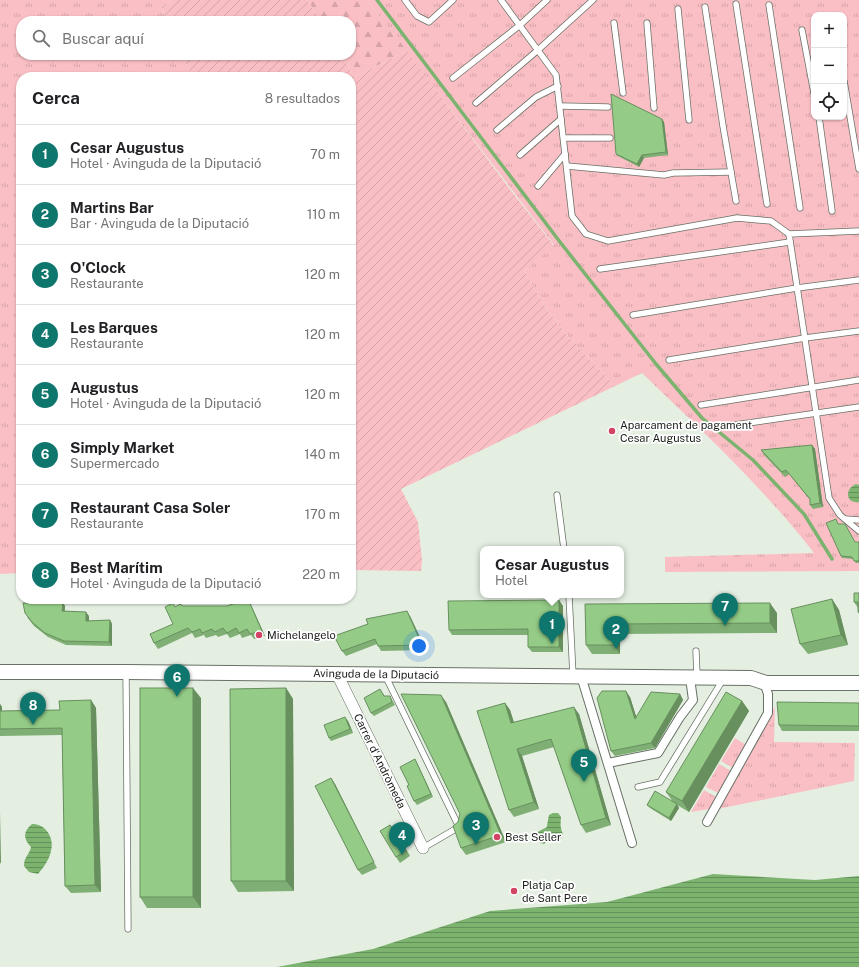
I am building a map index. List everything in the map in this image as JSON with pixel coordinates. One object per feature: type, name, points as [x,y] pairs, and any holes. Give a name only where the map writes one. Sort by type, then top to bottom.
[{"type":"street","name":"Avinguda de la Diputació","points":[[0,672],[751,678]]},
{"type":"street","points":[[751,678],[766,673],[859,675]]},
{"type":"street","name":"Carrer d'Andròmeda","points":[[337,674],[423,848]]},
{"type":"street","points":[[577,676],[608,763],[632,844]]},
{"type":"street","points":[[608,763],[658,753],[680,717],[693,700],[693,678]]},
{"type":"street","points":[[751,678],[766,683],[859,683]]},
{"type":"street","points":[[707,822],[768,713],[768,694],[766,688]]},
{"type":"lane","points":[[405,0],[417,16],[429,22],[453,0]]},
{"type":"lane","points":[[501,0],[556,75],[572,216],[586,234],[608,241],[737,218],[771,221],[789,234],[859,231]]},
{"type":"lane","points":[[453,78],[520,25],[547,0]]},
{"type":"lane","points":[[476,103],[593,0]]},
{"type":"lane","points":[[736,4],[767,204]]},
{"type":"lane","points":[[770,5],[800,208]]},
{"type":"lane","points":[[705,7],[736,201]]},
{"type":"lane","points":[[678,9],[689,120]]},
{"type":"lane","points":[[614,23],[623,93]]},
{"type":"lane","points":[[647,23],[654,108]]},
{"type":"lane","points":[[802,30],[812,84]]},
{"type":"lane","points":[[845,84],[859,169]]},
{"type":"lane","points":[[497,130],[536,97],[558,86]]},
{"type":"lane","points":[[560,106],[608,107]]},
{"type":"lane","points":[[520,155],[561,119]]},
{"type":"lane","points":[[819,120],[832,211]]},
{"type":"lane","points":[[564,138],[610,138]]},
{"type":"lane","points":[[538,186],[565,154]]},
{"type":"lane","points":[[567,166],[664,175],[673,173],[731,172]]},
{"type":"lane","points":[[789,234],[829,498],[840,515],[859,531]]},
{"type":"lane","points":[[600,269],[790,242]]},
{"type":"lane","points":[[633,315],[797,288],[859,280]]},
{"type":"lane","points":[[669,360],[804,338],[859,331]]},
{"type":"lane","points":[[701,405],[859,380]]},
{"type":"lane","points":[[726,426],[859,407]]},
{"type":"lane","points":[[813,445],[821,444]]},
{"type":"lane","points":[[557,495],[564,546]]},
{"type":"lane","points":[[845,519],[859,520]]},
{"type":"lane","points":[[569,598],[577,676]]},
{"type":"lane","points":[[693,678],[696,651]]},
{"type":"lane","points":[[126,672],[128,929]]},
{"type":"lane","points":[[385,674],[459,827],[423,848]]},
{"type":"lane","points":[[638,787],[660,782],[724,678]]},
{"type":"green space","points":[[0,0],[173,0],[161,7],[165,16],[16,16],[16,60],[184,60],[190,72],[16,72],[16,573],[0,574]]},
{"type":"green space","points":[[173,0],[307,0],[318,16],[165,16],[161,7]]},
{"type":"green space","points":[[307,0],[367,0],[407,51],[356,76],[356,72],[351,72],[345,60],[356,60],[356,16],[318,16]]},
{"type":"green space","points":[[367,0],[859,0],[859,571],[665,572],[665,557],[814,553],[753,482],[642,373],[615,386],[566,334],[548,311],[524,271],[554,245]]},
{"type":"green space","points":[[407,51],[554,246],[524,271],[548,311],[566,334],[615,386],[401,489],[418,522],[422,560],[421,571],[356,570],[356,76]]},
{"type":"green space","points":[[184,60],[345,60],[351,72],[190,72]]},
{"type":"green space","points":[[775,707],[774,742],[855,743],[854,781],[713,810]]},
{"type":"green space","points":[[735,738],[746,745],[733,768],[721,761]]},
{"type":"green space","points":[[719,764],[731,771],[718,793],[706,787]]},
{"type":"green space","points":[[704,790],[716,797],[709,809],[691,812]]},
{"type":"shaded area","points":[[856,484],[859,485],[859,502],[851,501],[848,496],[848,492],[852,486]]},
{"type":"shaded area","points":[[558,813],[561,817],[563,834],[560,840],[549,840],[544,844],[540,843],[535,837],[536,833],[547,827],[549,815]]},
{"type":"shaded area","points":[[32,824],[37,824],[45,829],[52,841],[49,857],[38,874],[29,872],[24,866],[31,847],[25,838],[25,835],[27,829]]},
{"type":"shaded area","points":[[713,874],[815,880],[859,876],[859,967],[277,967],[373,949],[490,911],[607,902]]},
{"type":"building","points":[[611,94],[662,119],[666,152],[642,155],[637,164],[616,154]]},
{"type":"building","points":[[812,445],[820,503],[810,505],[810,499],[786,470],[782,472],[761,450]]},
{"type":"building","points":[[836,519],[838,524],[845,524],[855,542],[859,542],[859,561],[854,561],[852,557],[841,556],[826,523]]},
{"type":"building","points":[[854,593],[859,593],[859,612],[858,602],[854,602]]},
{"type":"building","points":[[832,599],[841,635],[800,644],[791,609]]},
{"type":"building","points":[[559,600],[559,647],[528,647],[528,629],[449,630],[448,601]]},
{"type":"building","points":[[770,603],[770,623],[614,624],[614,645],[586,645],[585,604]]},
{"type":"building","points":[[23,604],[63,604],[62,611],[86,612],[86,621],[110,620],[109,642],[64,641],[45,633],[32,622],[25,613]]},
{"type":"building","points":[[171,604],[174,604],[175,607],[180,604],[183,606],[227,606],[233,604],[250,604],[262,631],[250,634],[247,629],[239,633],[236,628],[227,633],[223,628],[215,632],[212,629],[202,633],[200,629],[192,632],[188,628],[154,643],[150,634],[173,624],[165,607]]},
{"type":"building","points":[[407,611],[422,645],[378,646],[375,639],[342,651],[334,636],[368,624],[366,619]]},
{"type":"building","points":[[140,688],[193,688],[193,897],[140,897]]},
{"type":"building","points":[[286,688],[286,881],[231,881],[230,689]]},
{"type":"building","points":[[380,689],[384,696],[390,696],[392,702],[371,713],[364,698]]},
{"type":"building","points":[[602,691],[626,691],[635,719],[651,692],[680,694],[651,743],[611,751],[597,698]]},
{"type":"building","points":[[726,692],[742,701],[682,801],[666,792]]},
{"type":"building","points":[[401,694],[441,695],[501,835],[461,848],[453,826],[458,822],[460,814]]},
{"type":"building","points":[[91,700],[95,885],[65,886],[62,728],[0,729],[0,711],[60,710],[59,701]]},
{"type":"building","points":[[777,702],[859,703],[859,726],[779,725]]},
{"type":"building","points":[[505,703],[511,723],[574,707],[606,818],[581,825],[551,739],[517,749],[534,802],[509,810],[477,711]]},
{"type":"building","points":[[345,717],[350,729],[329,738],[324,725]]},
{"type":"building","points":[[415,759],[431,794],[414,801],[407,786],[409,785],[400,767]]},
{"type":"building","points":[[331,778],[374,862],[358,870],[315,786]]},
{"type":"building","points":[[655,791],[677,804],[669,818],[647,805]]},
{"type":"building","points":[[390,825],[406,851],[396,857],[380,831]]},
{"type":"waterway","points":[[377,0],[560,242],[656,364],[702,418],[753,460],[804,514],[832,559]]},
{"type":"place","name":"Aparcament de pagament Cesar Augustus","points":[[612,431]]},
{"type":"place","name":"Restaurant Casa Soler","points":[[725,626]]},
{"type":"place","name":"Michelangelo","points":[[259,635]]},
{"type":"place","name":"Cesar Augustus","points":[[552,644]]},
{"type":"place","name":"Martins Bar","points":[[616,649]]},
{"type":"place","name":"Simply Market","points":[[177,697]]},
{"type":"place","name":"Best Marítim","points":[[33,725]]},
{"type":"place","name":"Augustus","points":[[584,782]]},
{"type":"place","name":"Best Seller","points":[[497,837]]},
{"type":"place","name":"O'Clock","points":[[476,845]]},
{"type":"place","name":"Les Barques","points":[[402,855]]},
{"type":"place","name":"Platja Cap de Sant Pere","points":[[514,891]]}]
